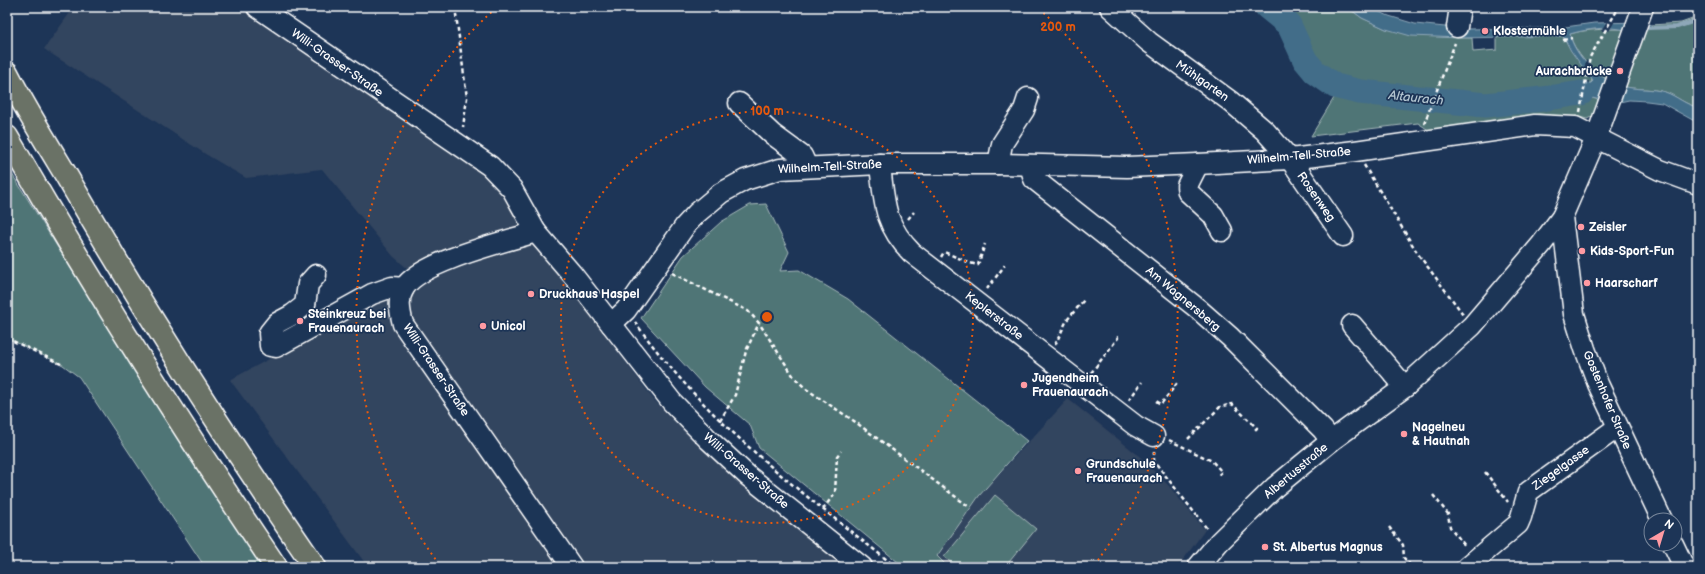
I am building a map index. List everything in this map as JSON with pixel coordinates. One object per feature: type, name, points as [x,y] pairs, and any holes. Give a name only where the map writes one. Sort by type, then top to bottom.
[{"type":"highway","points":[[7,73],[100,234],[158,328],[231,443],[315,567]]},
{"type":"highway","points":[[7,137],[77,259],[158,389],[276,567]]},
{"type":"street","name":"Willi-Grasser-Straße","points":[[257,7],[460,148],[490,166],[512,189],[536,232],[572,274],[672,402],[709,440],[748,476],[862,567]]},
{"type":"street","name":"Mühlgarten","points":[[1110,7],[1171,59],[1230,101],[1265,132],[1290,159]]},
{"type":"street","points":[[1457,27],[1460,7]]},
{"type":"street","points":[[1562,217],[1596,138],[1642,10]]},
{"type":"street","points":[[998,164],[1002,144],[1024,110],[1028,98]]},
{"type":"street","points":[[739,103],[772,134],[802,156],[807,167]]},
{"type":"street","name":"Wilhelm-Tell-Straße","points":[[611,324],[626,310],[685,226],[696,213],[721,193],[756,175],[780,169],[880,164],[998,164],[1127,167],[1290,159],[1535,125],[1576,128],[1660,170],[1698,184]]},
{"type":"street","name":"Rosenweg","points":[[1290,159],[1343,236]]},
{"type":"street","name":"Keplerstraße","points":[[880,164],[884,206],[894,231],[912,253],[1136,426],[1154,436]]},
{"type":"street","points":[[1198,164],[1187,186],[1188,192],[1213,215],[1222,231]]},
{"type":"street","name":"Am Wagnersberg","points":[[1030,165],[1034,179],[1197,308],[1230,337],[1323,430],[1331,441]]},
{"type":"street","name":"Albertusstraße","points":[[1198,567],[1219,542],[1249,512],[1303,463],[1405,386],[1472,326],[1541,246],[1562,217]]},
{"type":"street","name":"Gostenhofer Straße","points":[[1562,217],[1574,314],[1598,384],[1658,512]]},
{"type":"street","points":[[316,275],[308,284],[305,305],[292,315],[277,323],[269,333],[270,346],[276,347],[372,294],[392,287],[404,288],[411,280],[439,264],[536,232]]},
{"type":"street","name":"Willi-Grasser-Straße","points":[[404,288],[399,300],[403,324],[572,567]]},
{"type":"street","points":[[1352,325],[1405,386]]},
{"type":"street","name":"Ziegelgasse","points":[[1472,564],[1518,524],[1524,510],[1528,492],[1618,427]]},
{"type":"street","points":[[1677,552],[1684,567]]},
{"type":"path","points":[[455,7],[467,98],[460,148]]},
{"type":"path","points":[[1579,117],[1590,57],[1619,7]]},
{"type":"path","points":[[1424,126],[1457,39],[1457,27]]},
{"type":"path","points":[[1563,40],[1572,38]]},
{"type":"path","points":[[1355,151],[1418,254],[1472,326]]},
{"type":"path","points":[[932,268],[944,252],[970,263],[978,264],[985,244]]},
{"type":"path","points":[[977,303],[1005,265]]},
{"type":"path","points":[[657,267],[684,278],[748,311],[759,324],[794,376],[806,389],[854,421],[968,506]]},
{"type":"path","points":[[1047,357],[1055,347],[1066,320],[1084,300]]},
{"type":"path","points":[[626,310],[681,380],[720,421],[775,472],[896,567]]},
{"type":"path","points":[[720,421],[735,395],[746,350],[759,324]]},
{"type":"path","points":[[1083,384],[1118,338],[1116,336]]},
{"type":"path","points":[[7,338],[63,365]]},
{"type":"path","points":[[1156,400],[1161,404],[1179,381]]},
{"type":"path","points":[[1119,413],[1142,382]]},
{"type":"path","points":[[1188,439],[1220,407],[1232,404],[1257,428],[1254,431]]},
{"type":"path","points":[[1203,524],[1154,461],[1154,436],[1178,444],[1212,461],[1222,472],[1217,476]]},
{"type":"path","points":[[823,509],[835,493],[838,456],[841,451]]},
{"type":"path","points":[[1485,472],[1514,510],[1524,510]]},
{"type":"path","points":[[1433,495],[1448,514],[1450,527],[1472,564]]},
{"type":"path","points":[[1389,527],[1403,545],[1404,558],[1412,567]]},
{"type":"path","points":[[1226,563],[1229,567]]},
{"type":"shaded area","points":[[74,7],[243,7],[303,50],[492,178],[654,400],[703,450],[846,567],[368,567],[230,380],[351,315],[409,270],[393,256],[322,169],[246,178],[207,155],[44,49]]},
{"type":"shaded area","points":[[1347,7],[1368,7],[1389,16],[1415,24],[1465,29],[1558,28],[1594,23],[1645,22],[1651,25],[1651,29],[1636,31],[1601,28],[1570,34],[1572,42],[1582,59],[1606,79],[1627,87],[1665,92],[1698,107],[1698,123],[1662,103],[1647,101],[1629,100],[1615,103],[1592,98],[1548,104],[1548,94],[1574,85],[1591,83],[1593,81],[1571,51],[1563,36],[1460,38],[1411,36],[1386,29],[1362,18]]},
{"type":"shaded area","name":"Grundschule Frauenaurach","points":[[1068,399],[1138,455],[1169,486],[1205,530],[1178,567],[948,567],[937,557],[979,496]]},
{"type":"green space","points":[[1252,7],[1347,7],[1362,18],[1386,29],[1460,38],[1472,38],[1473,52],[1497,50],[1497,37],[1563,36],[1592,79],[1591,83],[1574,85],[1579,99],[1592,98],[1603,101],[1597,114],[1587,119],[1576,116],[1539,114],[1430,131],[1418,123],[1311,136],[1337,93],[1309,77],[1301,68],[1282,28]]},
{"type":"green space","points":[[1698,17],[1698,107],[1665,92],[1622,86],[1606,79],[1597,73],[1583,58],[1577,50],[1570,34],[1600,29],[1651,28],[1651,25],[1681,23]]},
{"type":"green space","points":[[7,166],[161,413],[265,567],[205,567],[79,377],[63,365],[7,338]]},
{"type":"green space","points":[[766,204],[789,252],[780,271],[799,270],[848,299],[1027,441],[979,496],[937,556],[948,567],[904,567],[759,448],[750,425],[705,387],[641,318],[683,256],[721,222],[750,205]]},
{"type":"green space","points":[[995,495],[1036,529],[1005,567],[957,567],[944,557]]},
{"type":"pier","points":[[1607,21],[1615,21],[1609,31],[1601,31]]},
{"type":"pier","points":[[1586,60],[1592,66],[1590,79],[1584,72]]},
{"type":"pier","points":[[1589,81],[1586,101],[1579,101],[1582,82]]},
{"type":"waterway","name":"Altaurach","points":[[1267,7],[1289,25],[1305,60],[1315,72],[1335,86],[1360,92],[1486,105],[1581,93]]},
{"type":"waterway","points":[[1647,28],[1677,27],[1698,20]]},
{"type":"place","name":"Klostermühle","points":[[1485,31]]},
{"type":"place","name":"Aurachbrücke","points":[[1620,71]]},
{"type":"place","name":"Zeisler","points":[[1581,227]]},
{"type":"place","name":"Kids-Sport-Fun","points":[[1582,251]]},
{"type":"place","name":"Haarscharf","points":[[1587,283]]},
{"type":"place","name":"Druckhaus Haspel","points":[[531,294]]},
{"type":"place","name":"Steinkreuz bei Frauenaurach","points":[[300,321]]},
{"type":"place","name":"Unicol","points":[[483,326]]},
{"type":"place","name":"Jugendheim Frauenaurach","points":[[1024,385]]},
{"type":"place","name":"Nagelneu & Hautnah","points":[[1404,434]]},
{"type":"place","name":"Grundschule Frauenaurach","points":[[1078,471]]},
{"type":"place","name":"St. Albertus Magnus","points":[[1265,547]]}]
